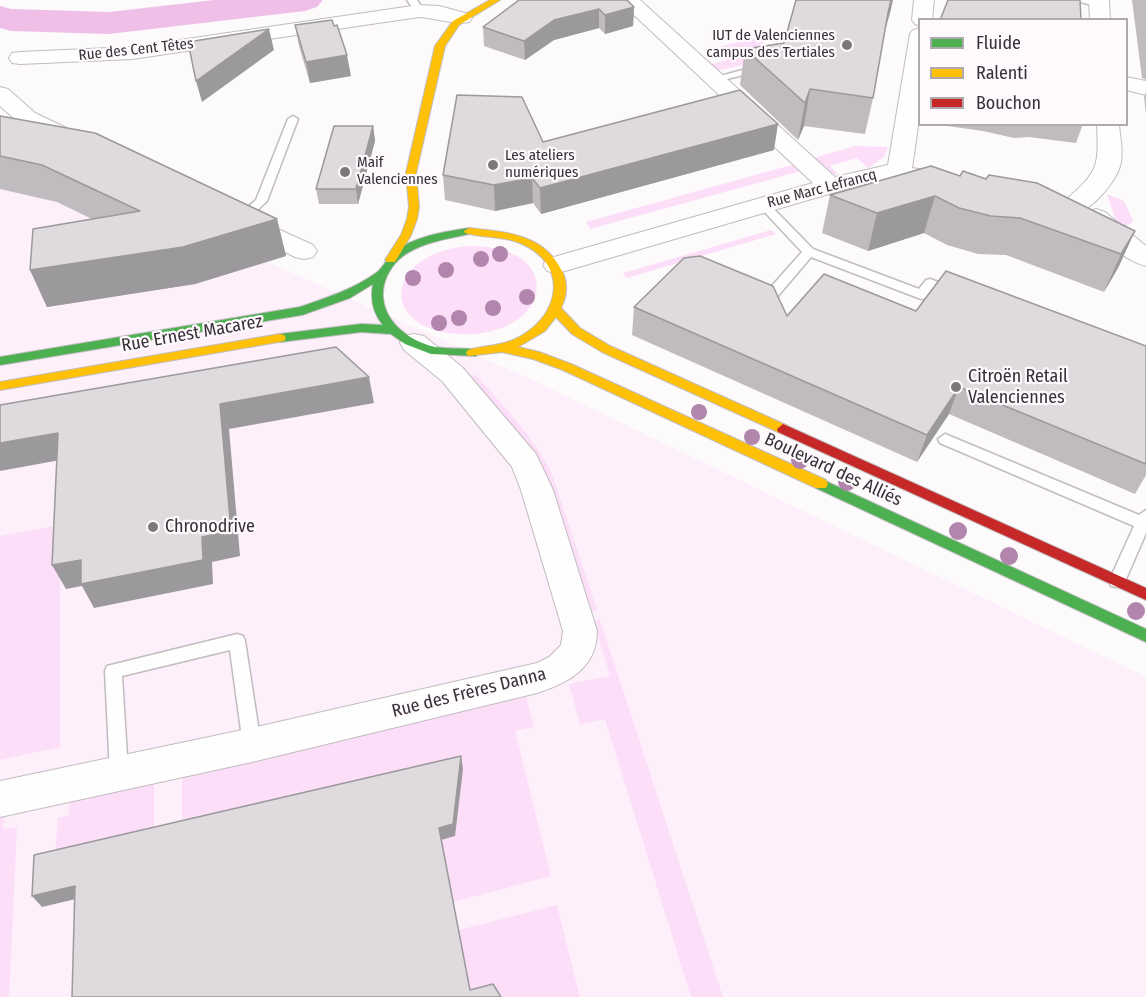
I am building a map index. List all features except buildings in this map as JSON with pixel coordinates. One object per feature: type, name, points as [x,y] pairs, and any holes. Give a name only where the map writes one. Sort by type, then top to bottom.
[{"type":"main road","points":[[390,260],[420,241],[459,231],[491,232],[521,239],[545,253],[556,265],[564,287],[557,310],[547,324],[531,336],[500,348],[475,353],[449,352],[403,337],[381,318],[375,304],[375,290],[379,276],[409,229],[414,207],[411,173],[437,53],[447,33],[462,18],[496,0]]},
{"type":"main road","points":[[414,207],[430,220],[459,231]]},
{"type":"main road","name":"Rue Ernest Macarez","points":[[0,361],[302,311],[341,298],[379,276]]},
{"type":"main road","name":"Boulevard des Alliés","points":[[557,310],[576,331],[606,349],[1146,594]]},
{"type":"main road","name":"Rue Ernest Macarez","points":[[0,386],[302,334],[353,329],[403,337]]},
{"type":"main road","name":"Boulevard des Alliés","points":[[500,348],[542,356],[589,376],[1146,636]]},
{"type":"street","points":[[628,0],[830,185]]},
{"type":"street","points":[[922,18],[924,0]]},
{"type":"street","name":"Rue des Cent Têtes","points":[[0,77],[16,67],[13,51],[132,53],[415,5],[462,18]]},
{"type":"street","points":[[899,173],[918,47]]},
{"type":"street","points":[[1128,83],[1146,88]]},
{"type":"street","points":[[0,94],[27,118],[89,148]]},
{"type":"street","points":[[1108,126],[1109,168],[1101,180],[1066,201],[1094,216],[1146,258]]},
{"type":"street","name":"Rue Marc Lefrancq","points":[[556,265],[878,173],[899,173],[968,182]]},
{"type":"street","points":[[219,209],[304,251]]},
{"type":"street","name":"Rue des Frères Danna","points":[[0,799],[252,745],[545,676],[566,664],[581,638],[537,490],[525,462],[452,374],[403,337]]},
{"type":"lane","points":[[1070,0],[1078,0],[1099,8]]},
{"type":"lane","points":[[714,79],[752,69],[773,68]]},
{"type":"lane","points":[[240,220],[261,201],[293,119]]},
{"type":"lane","points":[[763,204],[809,252],[921,296],[930,283],[962,296]]},
{"type":"lane","points":[[767,300],[809,252]]},
{"type":"lane","points":[[945,439],[1145,521],[1116,581]]},
{"type":"lane","points":[[119,773],[113,671],[237,641],[252,745]]},
{"type":"shaded area","points":[[758,37],[781,60],[763,61],[715,71],[708,65],[727,60],[715,48]]},
{"type":"shaded area","points":[[0,143],[539,383],[1146,677],[1146,997],[0,997]]},
{"type":"shaded area","points":[[855,146],[888,147],[884,157],[868,168],[857,158],[830,166],[839,175],[830,173],[810,159]]},
{"type":"shaded area","points":[[795,164],[801,171],[590,229],[586,222]]},
{"type":"shaded area","points":[[1107,194],[1124,201],[1133,221],[1131,224],[1121,226],[1116,222]]},
{"type":"shaded area","points":[[771,230],[776,234],[627,278],[623,273]]},
{"type":"shaded area","points":[[469,246],[501,250],[523,260],[534,274],[536,291],[530,308],[514,322],[491,331],[460,334],[433,329],[414,320],[404,306],[402,291],[407,276],[420,262],[441,252]]},
{"type":"shaded area","points":[[476,375],[527,434],[552,474],[597,610],[590,612],[466,376]]},
{"type":"shaded area","points":[[60,525],[60,747],[0,760],[0,536]]},
{"type":"shaded area","points":[[600,620],[723,997],[691,997],[605,719],[580,724],[569,684],[610,676],[594,621]]},
{"type":"shaded area","points":[[525,692],[534,727],[515,731],[551,876],[453,902],[441,840],[455,836],[182,834],[182,769]]},
{"type":"shaded area","points":[[154,773],[154,841],[54,864],[58,818],[69,815],[70,793]]},
{"type":"shaded area","points":[[7,805],[3,829],[17,827],[9,997],[0,997],[0,807]]},
{"type":"shaded area","points":[[557,905],[580,997],[472,997],[459,930]]},
{"type":"waterway","points":[[0,17],[11,20],[109,23],[305,0]]},
{"type":"traffic: fast","points":[[469,231],[424,241],[400,253],[383,273],[377,299],[379,310],[391,328],[410,341],[436,351],[472,353]]},
{"type":"traffic: fast","points":[[0,361],[302,311],[346,295],[379,276]]},
{"type":"traffic: fast","points":[[280,338],[361,328],[392,330]]},
{"type":"traffic: fast","points":[[821,484],[1146,636]]},
{"type":"traffic: slow","points":[[391,260],[406,235],[412,219],[414,207],[411,173],[440,46],[456,23],[496,0]]},
{"type":"traffic: slow","points":[[469,231],[515,238],[540,250],[553,263],[559,277],[561,291],[558,304],[551,316],[528,337],[508,347],[472,353]]},
{"type":"traffic: slow","points":[[557,310],[576,331],[606,349],[783,429]]},
{"type":"traffic: slow","points":[[0,386],[280,338]]},
{"type":"traffic: slow","points":[[500,348],[535,355],[567,367],[821,484]]},
{"type":"traffic: jam","points":[[783,429],[1146,594]]},
{"type":"place","name":"IUT de Valenciennes campus des Tertiales","points":[[847,45]]},
{"type":"place","name":"Les ateliers numériques","points":[[493,165]]},
{"type":"place","name":"Maif Valenciennes","points":[[345,172]]},
{"type":"place","name":"Citroën Retail Valenciennes","points":[[956,387]]},
{"type":"place","name":"Chronodrive","points":[[153,527]]}]
